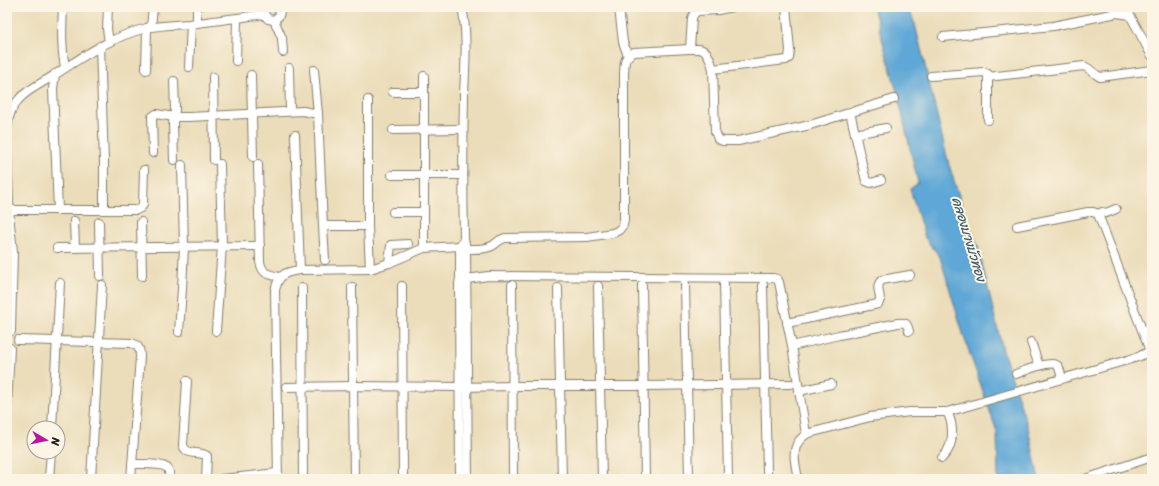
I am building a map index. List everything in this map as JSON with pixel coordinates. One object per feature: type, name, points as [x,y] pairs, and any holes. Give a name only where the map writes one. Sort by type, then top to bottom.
[{"type":"street","points":[[63,7],[61,42],[65,68]]},
{"type":"street","points":[[108,7],[107,29],[109,42]]},
{"type":"street","points":[[146,70],[149,28],[153,7]]},
{"type":"street","points":[[189,66],[197,7]]},
{"type":"street","points":[[7,128],[10,112],[20,98],[100,46],[134,31],[149,28],[237,19],[266,11],[268,19],[274,20],[279,16],[280,10],[277,7]]},
{"type":"street","points":[[462,7],[465,23],[462,246],[464,386],[468,479]]},
{"type":"street","points":[[690,49],[692,18],[694,14],[697,12],[732,7]]},
{"type":"street","points":[[713,69],[786,60],[789,58],[790,50],[786,7]]},
{"type":"street","points":[[619,8],[623,42],[628,56]]},
{"type":"street","points":[[944,37],[1053,26],[1116,10],[1130,15],[1152,56]]},
{"type":"street","points":[[236,61],[237,19]]},
{"type":"street","points":[[274,20],[282,38],[282,52]]},
{"type":"street","points":[[100,46],[104,210]]},
{"type":"street","points":[[222,479],[277,476],[275,290],[280,277],[289,272],[300,270],[370,269],[424,248],[462,246],[484,249],[490,247],[498,240],[505,238],[587,237],[613,233],[619,230],[623,225],[624,220],[625,61],[628,56],[634,52],[700,49],[706,52],[713,69],[715,131],[718,139],[723,142],[738,141],[810,125],[894,99]]},
{"type":"street","points":[[988,77],[1084,66],[1091,69],[1100,77],[1152,70]]},
{"type":"street","points":[[289,68],[290,111]]},
{"type":"street","points":[[314,70],[318,114],[325,260]]},
{"type":"street","points":[[931,76],[984,72],[988,74],[988,120]]},
{"type":"street","points":[[55,74],[53,89],[58,210]]},
{"type":"street","points":[[251,75],[253,157]]},
{"type":"street","points":[[424,76],[424,248]]},
{"type":"street","points":[[213,77],[213,116],[222,246],[216,331]]},
{"type":"street","points":[[174,81],[175,110],[172,123],[174,160]]},
{"type":"street","points":[[393,92],[424,92]]},
{"type":"street","points":[[368,100],[368,226],[370,269]]},
{"type":"street","points":[[153,153],[152,117],[156,114],[174,117],[189,117],[303,111],[318,114]]},
{"type":"street","points":[[850,112],[866,182],[871,183],[880,180]]},
{"type":"street","points":[[855,134],[886,128]]},
{"type":"street","points":[[393,130],[463,129]]},
{"type":"street","points":[[294,135],[300,270]]},
{"type":"street","points":[[7,156],[8,210],[14,252],[9,332],[16,334],[18,340],[16,345],[9,348],[7,408]]},
{"type":"street","points":[[258,164],[261,268],[264,272],[280,277]]},
{"type":"street","points":[[179,332],[184,247],[182,165]]},
{"type":"street","points":[[8,210],[136,210],[144,204],[144,170]]},
{"type":"street","points":[[392,175],[463,175]]},
{"type":"street","points":[[1017,226],[1088,212],[1098,214],[1102,212],[1106,213],[1116,209]]},
{"type":"street","points":[[392,212],[424,212]]},
{"type":"street","points":[[798,479],[794,456],[798,441],[806,434],[870,417],[910,412],[947,412],[1138,357],[1151,351],[1098,214]]},
{"type":"street","points":[[74,221],[75,248]]},
{"type":"street","points":[[99,222],[100,276]]},
{"type":"street","points":[[141,222],[142,276]]},
{"type":"street","points":[[323,226],[368,226]]},
{"type":"street","points":[[389,262],[391,245],[408,244]]},
{"type":"street","points":[[57,248],[260,246]]},
{"type":"street","points":[[787,323],[878,304],[880,300],[877,286],[879,282],[882,280],[910,275]]},
{"type":"street","points":[[463,278],[488,276],[777,279],[779,282],[792,346],[806,434]]},
{"type":"street","points":[[53,420],[60,283]]},
{"type":"street","points":[[685,284],[689,479]]},
{"type":"street","points":[[724,284],[728,477]]},
{"type":"street","points":[[91,479],[102,285]]},
{"type":"street","points":[[512,285],[513,479]]},
{"type":"street","points":[[642,285],[645,479]]},
{"type":"street","points":[[763,285],[767,472]]},
{"type":"street","points":[[402,286],[403,479]]},
{"type":"street","points":[[598,286],[602,479]]},
{"type":"street","points":[[352,287],[354,479]]},
{"type":"street","points":[[302,288],[303,479]]},
{"type":"street","points":[[558,288],[562,479]]},
{"type":"street","points":[[792,346],[898,323],[907,324],[909,331]]},
{"type":"street","points":[[18,340],[132,343],[137,345],[140,350],[131,479]]},
{"type":"street","points":[[1031,342],[1039,366]]},
{"type":"street","points":[[1016,374],[1039,366],[1054,364],[1058,366],[1062,379]]},
{"type":"street","points":[[187,381],[183,445],[187,452],[204,454],[207,456],[206,479]]},
{"type":"street","points":[[286,387],[792,384]]},
{"type":"street","points":[[799,391],[831,384]]},
{"type":"street","points":[[460,479],[464,386]]},
{"type":"street","points":[[942,458],[949,449],[952,439],[950,417],[947,412]]},
{"type":"street","points":[[1085,479],[1152,457]]},
{"type":"street","points":[[49,479],[50,460]]},
{"type":"street","points":[[132,464],[161,465],[168,469],[169,479]]},
{"type":"water","name":"คลองบางบัวทอง","points":[[873,7],[908,7],[915,24],[949,165],[965,214],[978,247],[1002,347],[1028,428],[1039,479],[998,479],[997,432],[964,337],[940,257],[925,238],[910,189],[918,183],[897,92]]}]
